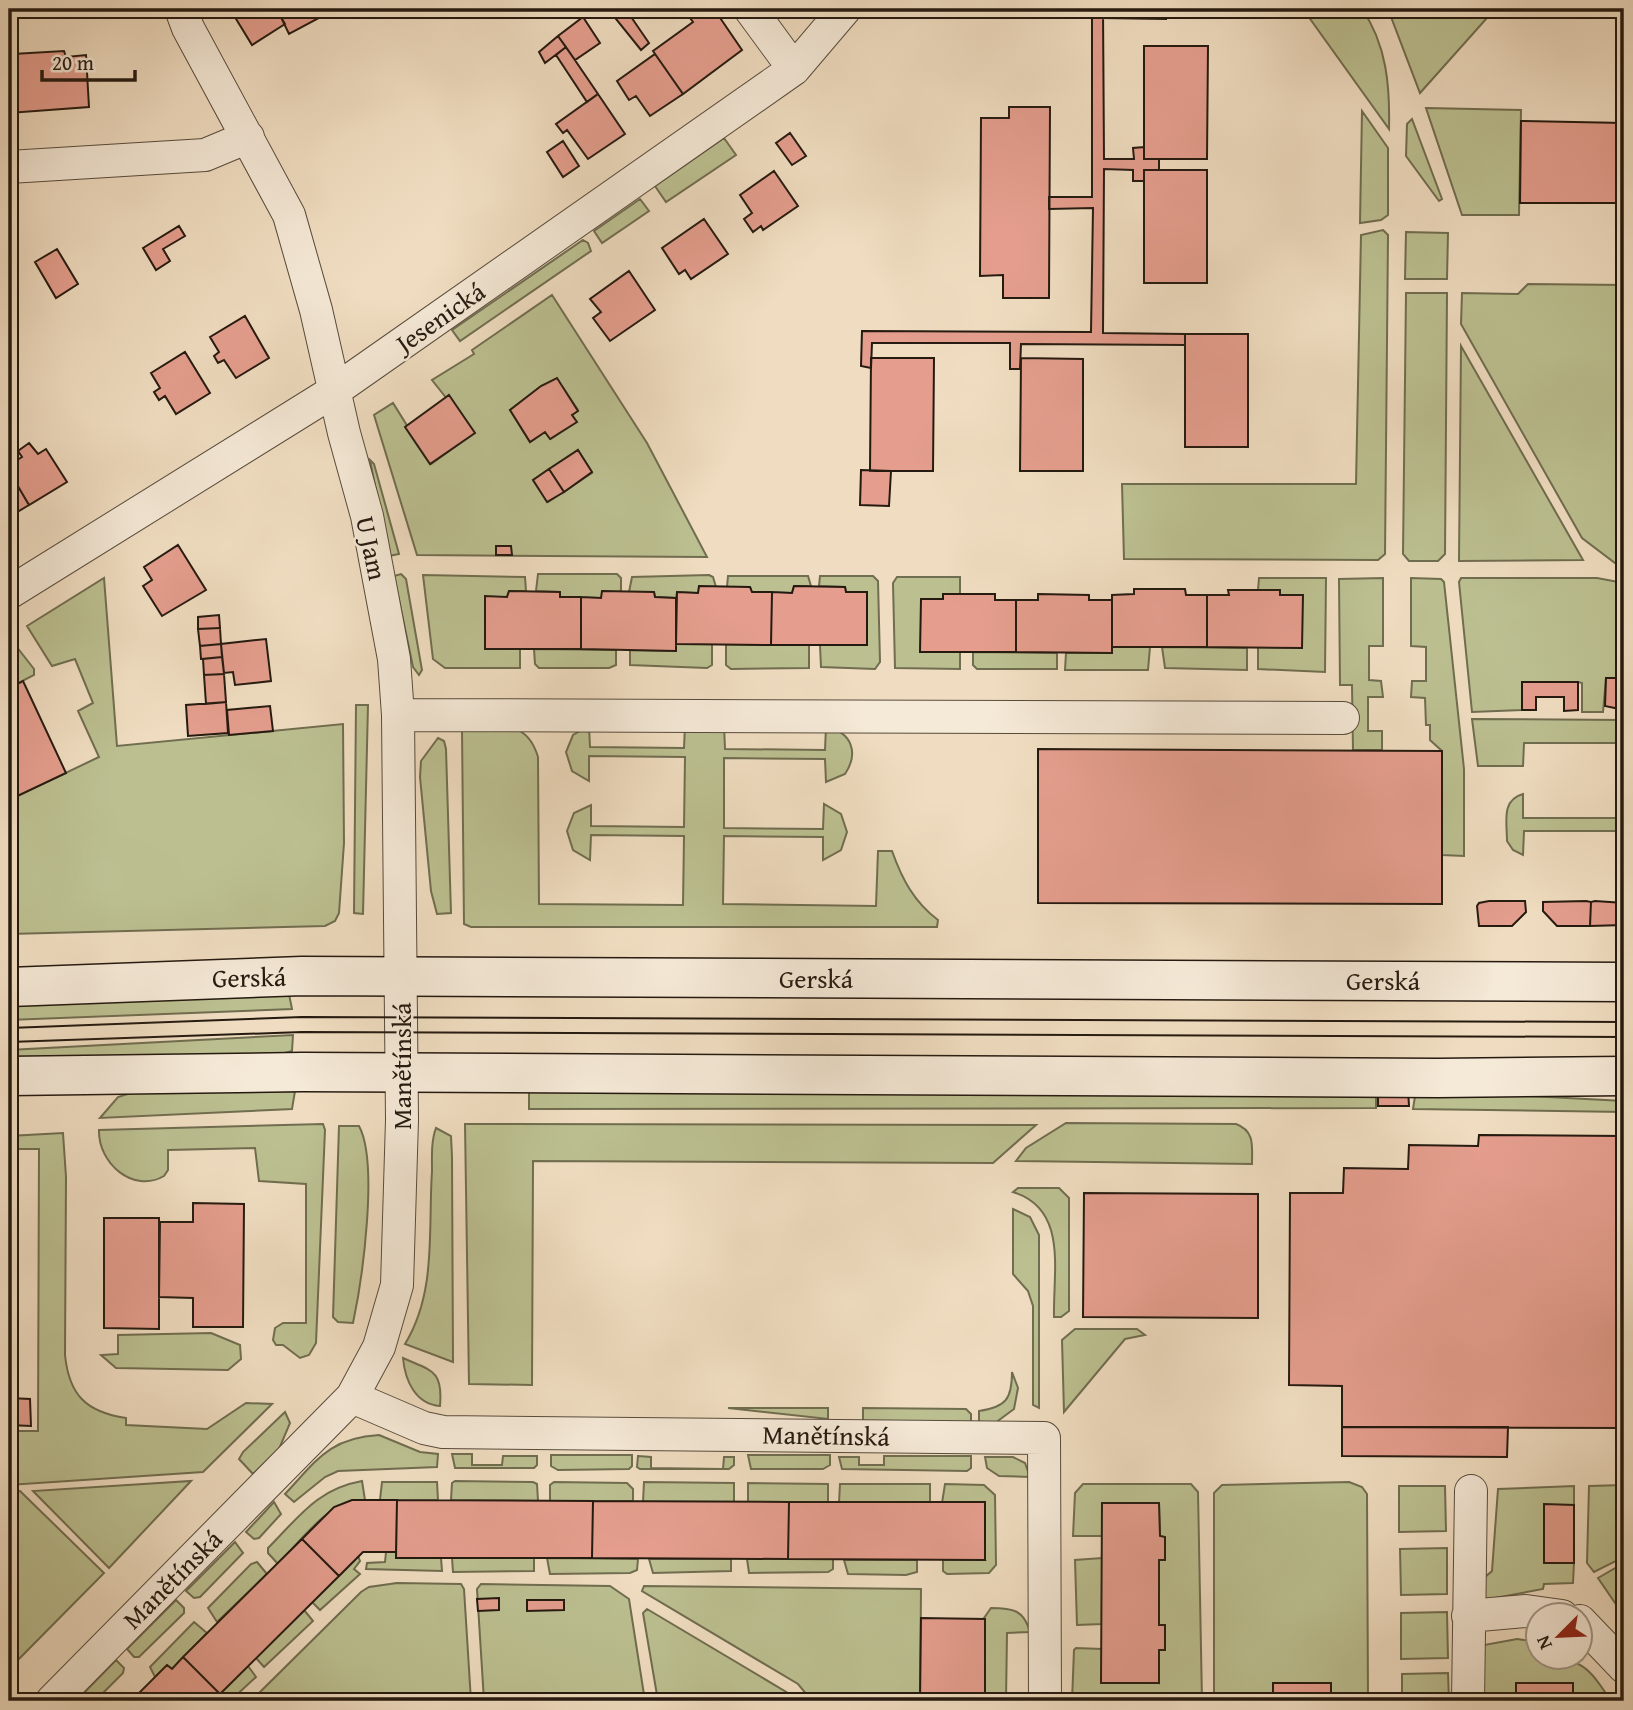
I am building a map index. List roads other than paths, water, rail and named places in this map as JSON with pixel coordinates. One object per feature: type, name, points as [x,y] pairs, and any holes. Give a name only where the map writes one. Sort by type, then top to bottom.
[{"type":"street","name":"U Jam","points":[[181,9],[188,28],[289,215],[316,310],[377,566],[394,659],[398,715],[401,977]]},
{"type":"street","points":[[750,9],[794,69]]},
{"type":"street","name":"Jesenická","points":[[9,593],[334,391],[794,69],[845,9]]},
{"type":"street","points":[[9,167],[205,155],[248,137]]},
{"type":"street","points":[[398,715],[1343,718]]},
{"type":"street","name":"Gerská","points":[[9,987],[240,977],[1624,982]]},
{"type":"street","name":"Manětínská","points":[[52,1701],[352,1397],[379,1347],[397,1284],[401,977]]},
{"type":"street","points":[[9,1076],[401,1073],[1424,1078],[1624,1076]]},
{"type":"street","name":"Manětínská","points":[[352,1397],[424,1428],[443,1432],[1044,1438],[1045,1701]]},
{"type":"street","points":[[1468,1701],[1471,1491]]},
{"type":"street","points":[[1468,1616],[1524,1611]]},
{"type":"street","points":[[1594,1636],[1624,1667]]},
{"type":"tram line","points":[[9,1028],[302,1017],[1624,1022]]},
{"type":"tram line","points":[[9,1042],[302,1032],[1624,1037]]}]
